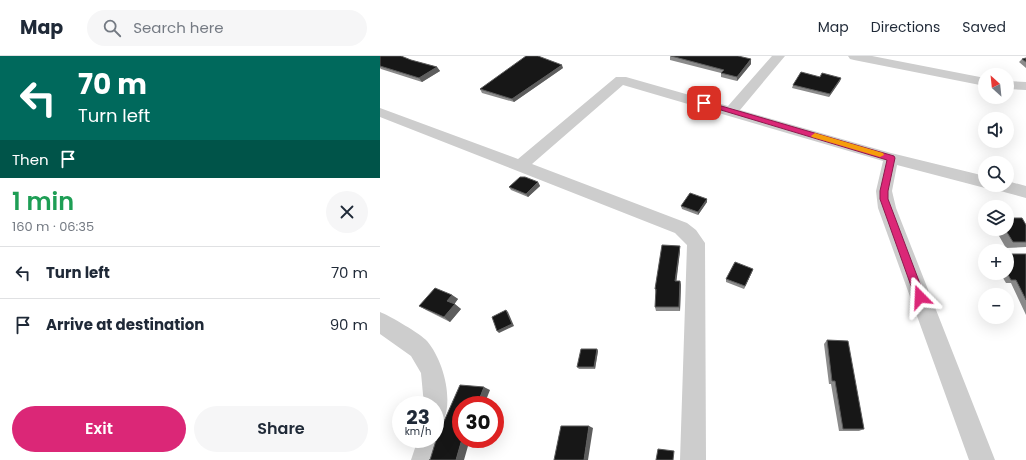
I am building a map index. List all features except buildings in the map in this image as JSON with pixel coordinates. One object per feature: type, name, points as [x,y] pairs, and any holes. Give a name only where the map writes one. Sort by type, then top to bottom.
[{"type":"street","points":[[731,111],[779,56]]},
{"type":"street","points":[[854,56],[978,81]]},
{"type":"street","points":[[520,166],[621,80],[891,158],[978,180]]},
{"type":"street","points":[[1014,85],[1026,86]]},
{"type":"street","points":[[383,115],[681,228],[690,234],[696,243],[693,460]]},
{"type":"street","points":[[891,158],[884,191],[887,208],[982,460]]},
{"type":"street","points":[[1014,189],[1026,192]]},
{"type":"street","points":[[380,322],[419,348],[432,371],[435,396]]},
{"type":"street","points":[[424,460],[428,448]]},
{"type":"slow traffic","points":[[815,136],[880,155]]},
{"type":"route","points":[[704,103],[891,158],[884,191],[884,199],[920,297]]}]
